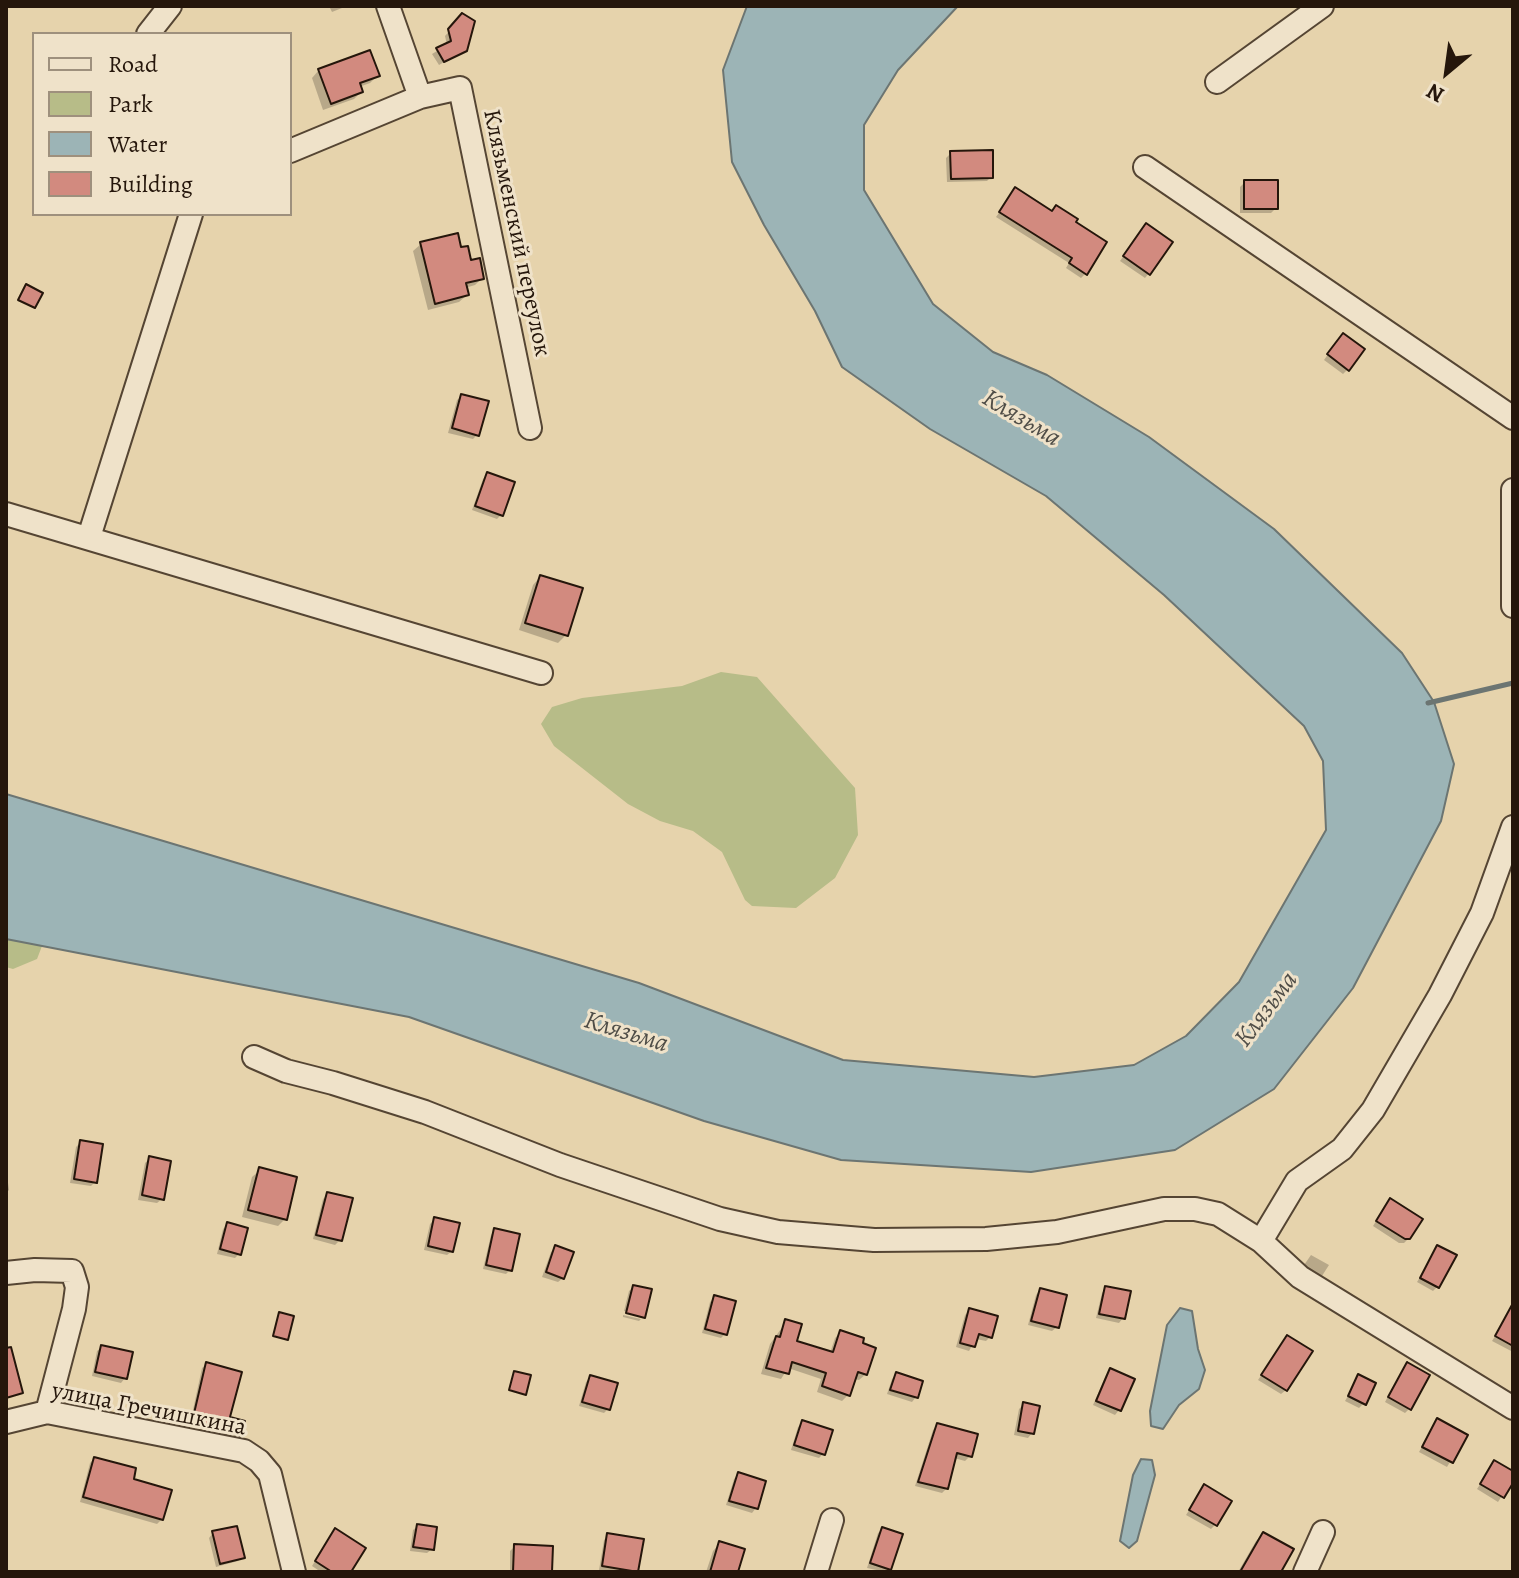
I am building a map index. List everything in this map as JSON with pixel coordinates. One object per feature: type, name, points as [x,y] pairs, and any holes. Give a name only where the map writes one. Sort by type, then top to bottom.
[{"type":"street","points":[[150,32],[170,6]]},
{"type":"street","points":[[292,150],[420,97],[388,6]]},
{"type":"street","points":[[1217,82],[1322,6]]},
{"type":"street","name":"Клязьменский переулок","points":[[420,97],[460,88],[530,428]]},
{"type":"street","points":[[1145,167],[1513,418]]},
{"type":"street","points":[[89,537],[190,216]]},
{"type":"street","points":[[1513,490],[1513,606]]},
{"type":"street","points":[[6,514],[541,673]]},
{"type":"street","points":[[1261,1241],[1297,1181],[1342,1149],[1373,1110],[1440,995],[1482,913],[1513,827]]},
{"type":"street","points":[[254,1057],[286,1071],[425,1112],[560,1165],[720,1219],[778,1232],[874,1240],[986,1239],[1057,1232],[1164,1209],[1195,1209],[1218,1214],[1261,1241],[1300,1277],[1513,1408]]},
{"type":"street","points":[[6,1273],[72,1271],[75,1279],[74,1309],[47,1412]]},
{"type":"street","name":"улица Гречишкина","points":[[6,1422],[47,1412],[244,1451],[259,1461],[270,1474],[294,1572]]},
{"type":"street","points":[[816,1572],[832,1520]]},
{"type":"street","points":[[1305,1572],[1323,1532]]},
{"type":"green space","points":[[721,672],[757,677],[855,788],[858,835],[835,878],[796,908],[752,906],[745,900],[722,852],[693,831],[660,821],[628,804],[554,746],[541,724],[552,707],[582,698],[682,686]]},
{"type":"green space","points":[[6,939],[42,946],[37,959],[13,969],[6,967]]},
{"type":"water","name":"Клязьма","points":[[747,6],[958,6],[898,70],[864,125],[864,190],[933,304],[993,352],[1047,375],[1149,437],[1274,529],[1402,653],[1434,702],[1454,764],[1441,821],[1353,988],[1274,1089],[1175,1150],[1031,1172],[841,1160],[704,1121],[409,1017],[6,939],[6,794],[639,983],[843,1060],[1034,1077],[1134,1065],[1186,1036],[1239,982],[1326,830],[1323,761],[1304,726],[1164,595],[1046,496],[930,429],[842,367],[815,311],[764,225],[732,162],[723,70]]},
{"type":"water","points":[[1180,1308],[1192,1311],[1205,1370],[1199,1389],[1179,1405],[1163,1429],[1151,1426],[1150,1411],[1167,1325]]},
{"type":"water","points":[[1141,1459],[1152,1460],[1155,1475],[1137,1541],[1129,1548],[1120,1541],[1133,1475]]},
{"type":"building","points":[[462,13],[475,21],[467,51],[444,62],[436,48],[451,41],[448,29]]},
{"type":"building","points":[[370,50],[380,76],[360,83],[363,92],[331,104],[318,69]]},
{"type":"building","points":[[993,150],[993,178],[951,179],[950,151]]},
{"type":"building","points":[[1244,180],[1278,180],[1278,209],[1244,209]]},
{"type":"building","points":[[1015,187],[1052,211],[1056,205],[1107,242],[1087,275],[1069,263],[1072,258],[999,212]]},
{"type":"building","points":[[1146,223],[1173,242],[1150,275],[1123,256]]},
{"type":"building","points":[[458,233],[461,247],[468,246],[471,260],[480,258],[484,279],[466,283],[469,295],[435,304],[420,242]]},
{"type":"building","points":[[26,284],[43,293],[35,308],[18,300]]},
{"type":"building","points":[[1343,333],[1365,349],[1349,371],[1327,354]]},
{"type":"building","points":[[461,394],[489,401],[479,436],[452,428]]},
{"type":"building","points":[[487,472],[515,482],[503,516],[475,506]]},
{"type":"building","points":[[540,575],[583,588],[568,636],[525,623]]},
{"type":"building","points":[[80,1140],[103,1144],[97,1183],[74,1179]]},
{"type":"building","points":[[149,1156],[171,1161],[164,1200],[142,1195]]},
{"type":"building","points":[[259,1167],[297,1177],[287,1220],[248,1210]]},
{"type":"building","points":[[327,1192],[353,1198],[342,1241],[316,1235]]},
{"type":"building","points":[[1390,1198],[1423,1219],[1410,1239],[1376,1221]]},
{"type":"building","points":[[434,1217],[460,1223],[453,1252],[428,1246]]},
{"type":"building","points":[[227,1222],[248,1228],[241,1255],[220,1249]]},
{"type":"building","points":[[494,1228],[520,1234],[512,1271],[486,1265]]},
{"type":"building","points":[[555,1245],[574,1252],[564,1279],[546,1272]]},
{"type":"building","points":[[1437,1245],[1457,1255],[1439,1288],[1420,1278]]},
{"type":"building","points":[[633,1285],[652,1289],[645,1318],[626,1313]]},
{"type":"building","points":[[1105,1286],[1131,1291],[1125,1319],[1099,1314]]},
{"type":"building","points":[[1040,1288],[1067,1295],[1059,1328],[1031,1321]]},
{"type":"building","points":[[714,1295],[736,1301],[727,1335],[705,1329]]},
{"type":"building","points":[[1513,1303],[1513,1346],[1495,1336]]},
{"type":"building","points":[[969,1308],[998,1316],[992,1338],[979,1334],[975,1347],[960,1343]]},
{"type":"building","points":[[279,1312],[294,1316],[288,1340],[273,1336]]},
{"type":"building","points":[[785,1319],[802,1324],[797,1341],[833,1352],[840,1330],[864,1338],[863,1343],[876,1348],[867,1375],[858,1372],[850,1396],[822,1386],[826,1373],[792,1362],[789,1374],[766,1368]]},
{"type":"building","points":[[1287,1335],[1313,1351],[1287,1391],[1261,1375]]},
{"type":"building","points":[[101,1345],[133,1352],[127,1379],[95,1372]]},
{"type":"building","points":[[11,1347],[23,1393],[6,1398],[6,1348]]},
{"type":"building","points":[[206,1362],[242,1372],[230,1417],[245,1421],[241,1436],[192,1422]]},
{"type":"building","points":[[1407,1362],[1430,1375],[1411,1410],[1388,1397]]},
{"type":"building","points":[[1110,1368],[1135,1379],[1121,1411],[1096,1401]]},
{"type":"building","points":[[514,1371],[531,1375],[526,1395],[509,1390]]},
{"type":"building","points":[[896,1372],[923,1381],[918,1398],[890,1390]]},
{"type":"building","points":[[1358,1374],[1376,1383],[1366,1405],[1348,1396]]},
{"type":"building","points":[[590,1375],[618,1383],[610,1410],[582,1402]]},
{"type":"building","points":[[1023,1402],[1040,1406],[1034,1434],[1018,1431]]},
{"type":"building","points":[[1437,1418],[1468,1435],[1453,1463],[1422,1447]]},
{"type":"building","points":[[802,1420],[833,1430],[825,1455],[794,1445]]},
{"type":"building","points":[[937,1423],[978,1434],[972,1457],[957,1453],[948,1489],[918,1482]]},
{"type":"building","points":[[94,1457],[136,1468],[134,1479],[172,1490],[163,1520],[83,1497]]},
{"type":"building","points":[[1494,1460],[1513,1471],[1513,1483],[1504,1498],[1480,1484]]},
{"type":"building","points":[[738,1472],[766,1481],[758,1509],[729,1501]]},
{"type":"building","points":[[1204,1484],[1232,1501],[1217,1526],[1189,1510]]},
{"type":"building","points":[[417,1524],[437,1527],[434,1550],[413,1547]]},
{"type":"building","points":[[237,1526],[245,1558],[220,1564],[212,1531]]},
{"type":"building","points":[[882,1527],[903,1534],[891,1570],[870,1563]]},
{"type":"building","points":[[335,1528],[366,1548],[351,1572],[332,1572],[315,1561]]},
{"type":"building","points":[[1263,1532],[1294,1549],[1281,1572],[1240,1572]]},
{"type":"building","points":[[607,1533],[644,1539],[638,1572],[602,1566]]},
{"type":"building","points":[[719,1541],[745,1549],[738,1572],[710,1572]]},
{"type":"building","points":[[514,1544],[553,1546],[552,1572],[513,1572]]},
{"type":"waterway","points":[[1428,703],[1513,683]]}]
